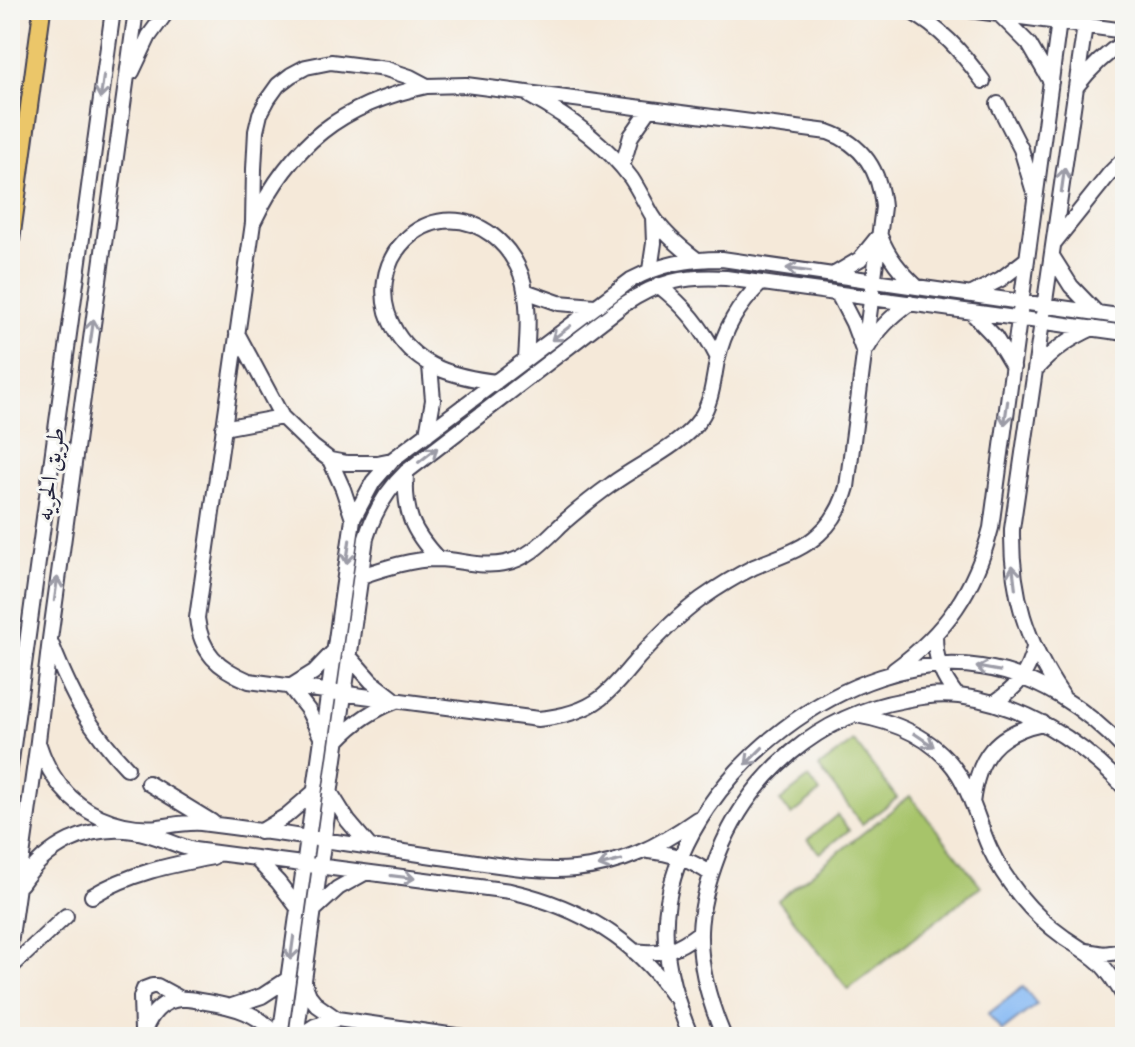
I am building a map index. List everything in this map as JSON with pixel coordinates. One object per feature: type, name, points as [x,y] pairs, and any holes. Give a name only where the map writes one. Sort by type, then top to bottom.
[{"type":"main road","points":[[10,248],[42,10]]},
{"type":"street","name":"طريق الحريه","points":[[10,768],[113,10]]},
{"type":"street","name":"طريق الحريه","points":[[10,944],[136,10]]},
{"type":"street","points":[[125,87],[149,36],[168,10]]},
{"type":"street","points":[[908,10],[928,21],[958,48],[983,81]]},
{"type":"street","points":[[969,10],[1125,31]]},
{"type":"street","points":[[999,13],[1029,44],[1051,82]]},
{"type":"street","points":[[887,675],[920,649],[948,620],[965,594],[986,548],[1059,21]]},
{"type":"street","points":[[1065,699],[1034,648],[1020,610],[1012,529],[1085,25]]},
{"type":"street","points":[[1076,87],[1089,71],[1125,41]]},
{"type":"street","points":[[253,223],[281,173],[322,131],[371,102],[427,86],[466,85],[828,132],[849,142],[861,152],[878,177],[883,207],[847,487],[834,518],[822,531],[809,542],[726,582],[680,615],[601,698],[575,712],[557,717],[538,719],[249,681],[228,672],[214,660],[204,645],[197,618],[253,223],[256,131],[260,114],[273,92],[291,75],[313,65],[331,62],[386,69],[427,86]]},
{"type":"street","points":[[522,92],[576,125],[622,167],[672,240],[696,259]]},
{"type":"street","points":[[998,104],[1021,149],[1035,197]]},
{"type":"street","points":[[622,167],[631,136],[650,109]]},
{"type":"street","points":[[1053,250],[1110,173],[1125,158]]},
{"type":"street","points":[[650,270],[654,243],[653,216]]},
{"type":"street","points":[[496,382],[430,366],[402,341],[392,324],[385,306],[385,275],[392,257],[403,242],[418,230],[436,222],[466,221],[499,240],[520,272],[525,291],[528,325],[526,359]]},
{"type":"street","points":[[833,275],[860,259],[879,234]]},
{"type":"street","points":[[879,234],[889,256],[917,287]]},
{"type":"street","points":[[1053,250],[1071,286],[1095,312]]},
{"type":"street","points":[[280,1037],[353,519],[373,482],[392,460],[631,280],[673,263],[722,259],[1125,317]]},
{"type":"street","points":[[972,294],[1001,279],[1027,259]]},
{"type":"street","points":[[297,1037],[366,538],[370,523],[385,495],[406,472],[623,305],[658,285],[680,279],[703,277],[761,283],[1125,333]]},
{"type":"street","points":[[361,576],[399,565],[438,559],[487,566],[502,564],[540,546],[609,486],[680,441],[703,416],[710,401],[724,337],[745,299],[761,283]]},
{"type":"street","points":[[658,285],[693,317],[718,358]]},
{"type":"street","points":[[525,291],[559,303],[595,306]]},
{"type":"street","points":[[838,294],[853,323],[864,355]]},
{"type":"street","points":[[864,355],[883,326],[910,303]]},
{"type":"street","points":[[971,311],[995,337],[1013,367]]},
{"type":"street","points":[[1035,369],[1061,345],[1093,328]]},
{"type":"street","points":[[237,332],[282,417],[330,460],[353,519]]},
{"type":"street","points":[[427,434],[433,400],[430,366]]},
{"type":"street","points":[[223,428],[282,417]]},
{"type":"street","points":[[330,460],[361,464],[392,460]]},
{"type":"street","points":[[406,472],[405,496],[410,520],[422,541],[438,559]]},
{"type":"street","points":[[935,635],[938,665],[957,696]]},
{"type":"street","points":[[50,639],[73,696],[107,746],[127,768]]},
{"type":"street","points":[[994,703],[1023,678],[1034,648]]},
{"type":"street","points":[[290,687],[314,672],[334,652]]},
{"type":"street","points":[[349,656],[371,681],[397,701]]},
{"type":"street","points":[[691,1037],[666,951],[672,880],[689,836],[726,784],[790,725],[843,693],[887,675],[938,665],[981,667],[1023,678],[1065,699],[1125,750]]},
{"type":"street","points":[[290,687],[308,710],[322,738]]},
{"type":"street","points":[[724,1037],[713,1010],[704,971],[700,932],[711,874],[741,808],[790,753],[819,732],[851,714],[884,703],[919,697],[957,696],[994,703],[1043,723],[1088,752],[1125,788]]},
{"type":"street","points":[[337,741],[364,716],[397,701]]},
{"type":"street","points":[[19,705],[41,708]]},
{"type":"street","points":[[851,714],[888,721],[936,748],[959,776],[990,850],[1021,898],[1041,918],[1102,965],[1125,998]]},
{"type":"street","points":[[972,804],[975,781],[988,753],[1012,732],[1043,723]]},
{"type":"street","points":[[38,741],[53,777],[66,793],[98,816],[136,827],[187,823],[219,826],[547,870],[620,861],[664,842],[704,815]]},
{"type":"street","points":[[148,783],[219,826]]},
{"type":"street","points":[[260,832],[286,816],[314,792]]},
{"type":"street","points":[[330,792],[348,821],[370,847]]},
{"type":"street","points":[[18,888],[42,857],[58,845],[95,831],[115,829],[154,835],[184,848],[510,891],[579,914],[616,937],[658,976],[679,1004]]},
{"type":"street","points":[[647,851],[680,857],[711,874]]},
{"type":"street","points":[[92,896],[142,872],[225,854]]},
{"type":"street","points":[[254,858],[298,908]]},
{"type":"street","points":[[314,910],[338,888],[365,872]]},
{"type":"street","points":[[10,968],[66,916]]},
{"type":"street","points":[[633,950],[650,953],[666,951],[685,944],[700,932]]},
{"type":"street","points":[[1086,951],[1104,954],[1125,951]]},
{"type":"street","points":[[232,1006],[262,996],[288,979]]},
{"type":"street","points":[[304,983],[317,1005],[337,1019],[399,1032],[455,1036]]},
{"type":"street","points":[[142,1036],[141,997],[144,989],[157,986],[181,999],[232,1006],[258,1018],[280,1037]]},
{"type":"street","points":[[142,1036],[147,1022],[156,1011],[181,999]]},
{"type":"street","points":[[297,1037],[315,1026],[337,1019]]},
{"type":"green space","points":[[854,741],[897,798],[862,824],[819,767]]},
{"type":"green space","points":[[809,778],[820,792],[792,815],[780,801]]},
{"type":"green space","points":[[910,796],[981,886],[848,989],[778,900]]},
{"type":"green space","points":[[837,815],[849,830],[820,853],[808,839]]},
{"type":"water","points":[[1023,987],[1037,1004],[1002,1031],[988,1014]]}]
